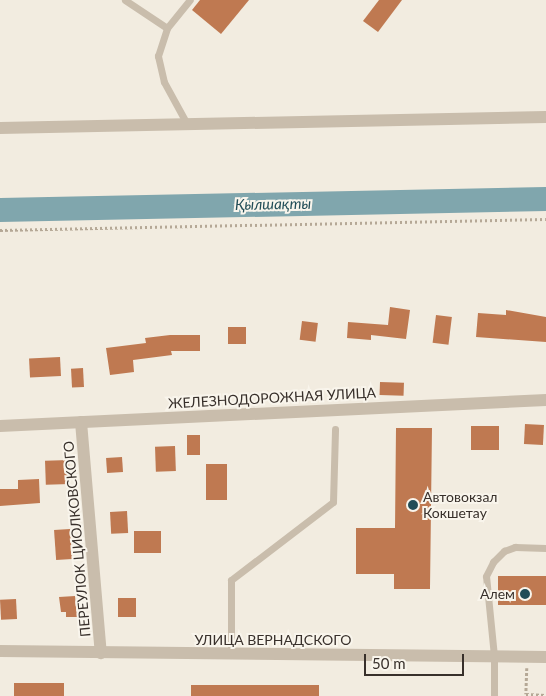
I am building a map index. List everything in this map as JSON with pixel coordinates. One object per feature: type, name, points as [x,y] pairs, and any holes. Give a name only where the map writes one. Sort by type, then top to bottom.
[{"type":"street","points":[[0,128],[546,117]]},
{"type":"street","name":"ЖЕЛЕЗНОДОРОЖНАЯ УЛИЦА","points":[[0,426],[546,400]]},
{"type":"street","name":"ПЕРЕУЛОК ЦИОЛКОВСКОГО","points":[[82,422],[102,653]]},
{"type":"street","name":"УЛИЦА ВЕРНАДСКОГО","points":[[0,651],[546,657]]},
{"type":"lane","points":[[125,0],[167,28]]},
{"type":"lane","points":[[186,124],[164,82],[159,62],[159,50],[167,28],[190,0]]},
{"type":"lane","points":[[231,654],[231,580],[332,502],[335,429]]},
{"type":"lane","points":[[494,696],[494,656],[486,576],[493,562],[515,547],[546,548]]},
{"type":"path","points":[[0,230],[546,219]]},
{"type":"path","points":[[526,674],[526,694],[546,695]]},
{"type":"building","points":[[200,0],[249,0],[221,34],[192,10]]},
{"type":"building","points":[[379,0],[402,0],[378,32],[363,21]]},
{"type":"building","points":[[390,307],[410,310],[406,339],[371,335],[371,340],[347,338],[348,322],[388,325]]},
{"type":"building","points":[[506,310],[546,317],[546,342],[476,337],[478,313],[506,315]]},
{"type":"building","points":[[436,315],[452,317],[448,345],[433,343]]},
{"type":"building","points":[[302,321],[318,323],[316,342],[300,340]]},
{"type":"building","points":[[228,327],[246,327],[246,344],[228,344]]},
{"type":"building","points":[[170,335],[200,335],[200,351],[171,351],[172,355],[133,360],[134,372],[110,375],[106,348],[146,343],[145,338]]},
{"type":"building","points":[[60,357],[61,376],[30,378],[29,359]]},
{"type":"building","points":[[83,368],[84,387],[72,388],[71,369]]},
{"type":"building","points":[[380,382],[404,383],[404,396],[380,395]]},
{"type":"building","points":[[525,424],[544,425],[543,445],[524,444]]},
{"type":"building","points":[[471,426],[499,426],[499,450],[471,450]]},
{"type":"building","name":"Автовокзал Кокшетау","points":[[396,428],[432,428],[430,589],[394,589],[394,574],[356,574],[356,528],[395,528]]},
{"type":"building","points":[[187,435],[200,435],[200,455],[187,455]]},
{"type":"building","points":[[175,446],[176,471],[156,472],[155,447]]},
{"type":"building","points":[[122,457],[123,472],[107,473],[106,458]]},
{"type":"building","points":[[69,460],[70,484],[46,485],[45,461]]},
{"type":"building","points":[[206,464],[227,464],[227,500],[206,500]]},
{"type":"building","points":[[39,479],[40,503],[0,506],[0,489],[18,489],[18,480]]},
{"type":"building","points":[[127,511],[128,533],[111,534],[110,512]]},
{"type":"building","points":[[70,529],[72,559],[56,560],[54,530]]},
{"type":"building","points":[[134,531],[161,531],[161,553],[134,553]]},
{"type":"building","points":[[498,576],[546,576],[546,605],[498,605]]},
{"type":"building","points":[[75,596],[77,617],[66,617],[66,612],[61,612],[59,597]]},
{"type":"building","points":[[118,598],[136,598],[136,617],[118,617]]},
{"type":"building","points":[[16,599],[17,619],[1,620],[0,600]]},
{"type":"building","points":[[14,683],[64,683],[64,696],[14,696]]},
{"type":"building","points":[[191,685],[319,685],[319,696],[191,696]]},
{"type":"waterway","name":"Қылшақты","points":[[0,210],[546,199]]},
{"type":"place","name":"Автовокзал Кокшетау","points":[[413,505]]},
{"type":"place","name":"Алем","points":[[525,594]]}]
